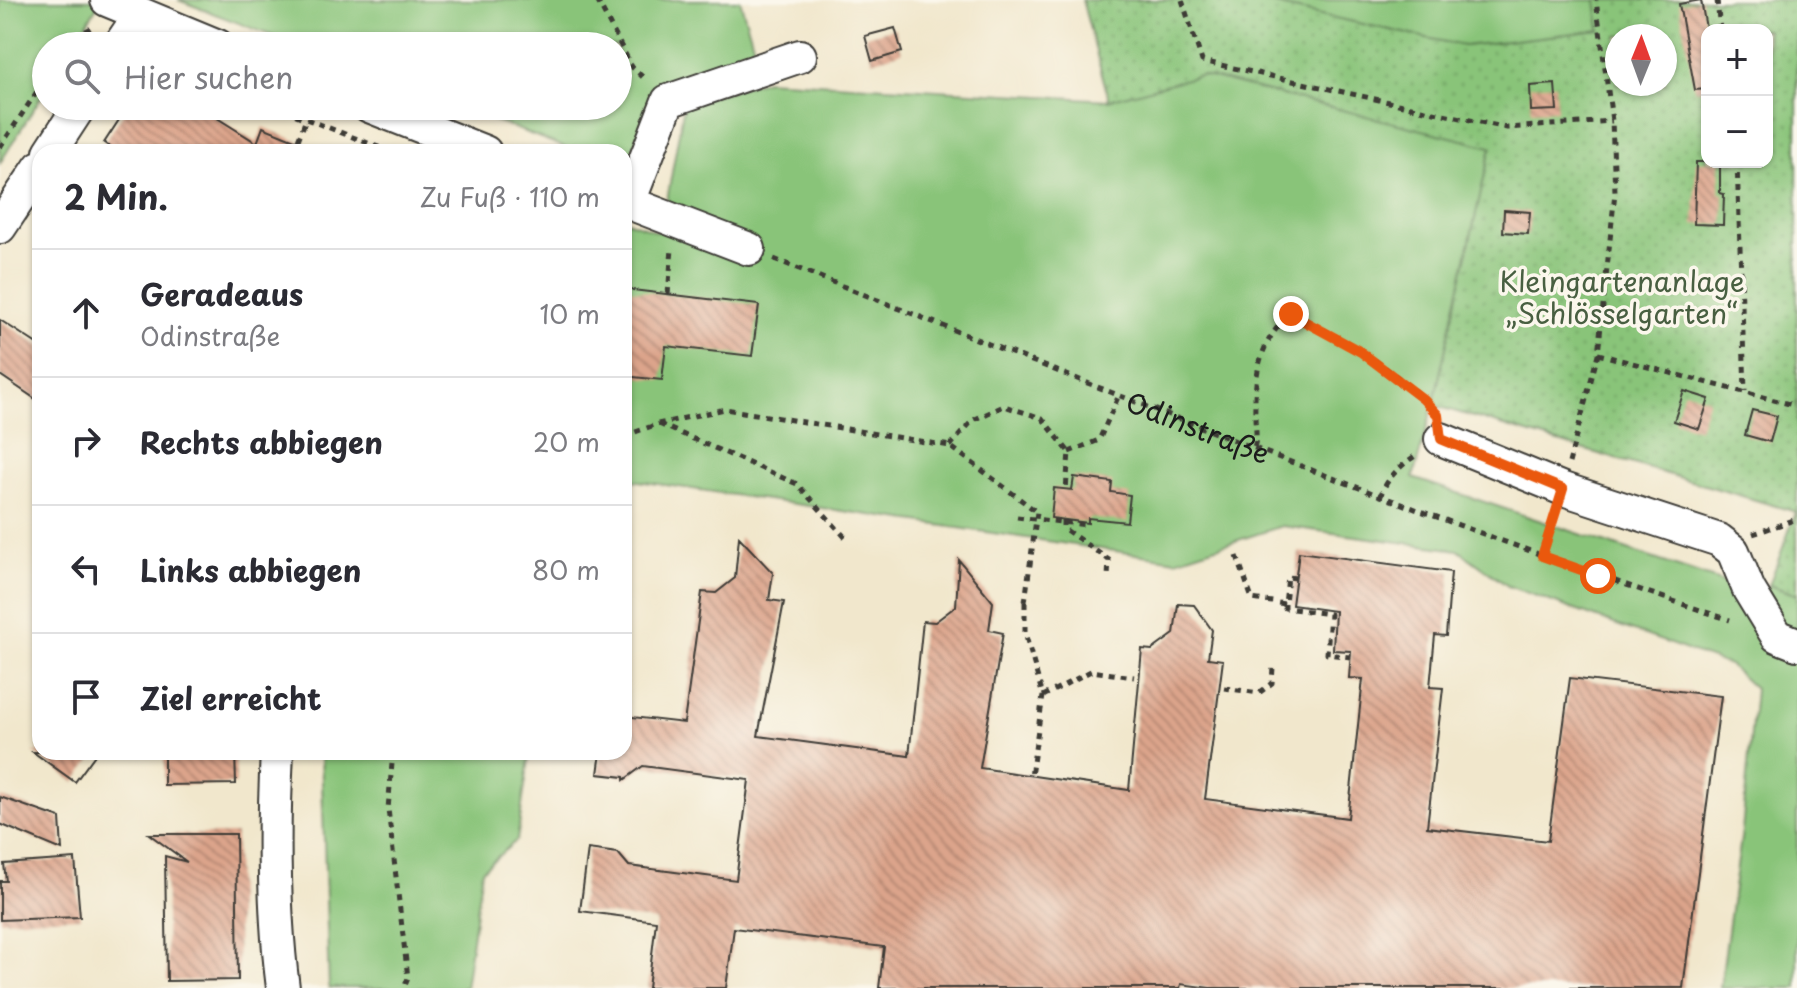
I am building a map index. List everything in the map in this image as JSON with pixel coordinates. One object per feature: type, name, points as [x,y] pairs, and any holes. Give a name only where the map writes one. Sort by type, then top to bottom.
[{"type":"street","points":[[107,0],[183,32]]},
{"type":"street","points":[[128,32],[140,15]]},
{"type":"street","points":[[632,187],[668,101],[800,56]]},
{"type":"street","points":[[55,144],[71,120]]},
{"type":"street","points":[[404,120],[465,144]]},
{"type":"street","points":[[0,227],[32,179]]},
{"type":"street","points":[[632,203],[749,249]]},
{"type":"street","points":[[1441,439],[1563,489],[1719,540],[1733,551],[1749,590],[1777,636],[1797,644]]},
{"type":"street","points":[[277,760],[274,810],[278,955],[283,988]]},
{"type":"path","points":[[597,0],[614,32]]},
{"type":"path","points":[[1182,0],[1202,61],[1507,128],[1612,121]]},
{"type":"path","points":[[1542,556],[1598,354],[1615,192],[1612,121],[1596,0]]},
{"type":"path","points":[[1717,0],[1719,24]]},
{"type":"path","points":[[632,67],[668,101]]},
{"type":"path","points":[[0,147],[32,99]]},
{"type":"path","points":[[298,140],[306,120]]},
{"type":"path","points":[[309,120],[370,144]]},
{"type":"path","points":[[1737,168],[1745,391]]},
{"type":"path","points":[[668,294],[675,220]]},
{"type":"path","name":"Odinstraße","points":[[749,249],[1380,497],[1732,621]]},
{"type":"path","points":[[1254,447],[1257,438],[1255,415],[1259,357],[1275,327],[1291,314],[1361,352],[1423,399],[1438,415],[1441,439],[1400,466],[1385,483],[1380,497]]},
{"type":"path","points":[[1598,354],[1797,406]]},
{"type":"path","points":[[1069,452],[1099,440],[1119,395]]},
{"type":"path","points":[[950,446],[973,420],[1004,406],[1042,418],[1069,452],[1066,490]]},
{"type":"path","points":[[632,433],[725,409],[950,446],[1037,512],[1025,602],[1025,633],[1043,696],[1031,776]]},
{"type":"path","points":[[658,424],[797,484],[845,537]]},
{"type":"path","points":[[1017,517],[1087,525]]},
{"type":"path","points":[[1733,551],[1749,536],[1797,519]]},
{"type":"path","points":[[1063,521],[1063,528],[1109,560],[1108,577]]},
{"type":"path","points":[[1237,556],[1252,599],[1285,604]]},
{"type":"path","points":[[1296,578],[1288,577],[1285,608],[1330,614],[1327,654],[1350,657]]},
{"type":"path","points":[[1224,688],[1259,693],[1272,683],[1273,667]]},
{"type":"path","points":[[1043,696],[1091,671],[1134,677]]},
{"type":"path","points":[[392,760],[388,809],[408,978],[404,988]]},
{"type":"green space","points":[[0,0],[101,0],[82,32],[32,32],[32,112],[0,163]]},
{"type":"green space","points":[[178,0],[740,0],[759,64],[660,94],[632,150],[632,144],[556,144],[493,120],[632,120],[632,32],[262,32]]},
{"type":"green space","name":"Kleingartenanlage „Schlösselgarten“","points":[[1082,0],[1253,0],[1464,46],[1600,30],[1596,0],[1797,0],[1797,595],[1769,585],[1796,512],[1433,405],[1491,147],[1109,100]]},
{"type":"green space","points":[[1253,0],[1596,0],[1600,30],[1464,46]]},
{"type":"green space","points":[[1201,75],[1491,147],[1433,405],[1413,478],[1765,596],[1769,585],[1797,595],[1797,988],[1720,988],[1742,831],[1755,689],[1729,665],[1508,586],[1458,550],[1282,526],[1176,560],[632,480],[632,223],[658,232],[666,206],[684,104],[766,80],[1109,100]]},
{"type":"green space","points":[[321,760],[529,760],[517,840],[482,870],[465,988],[329,988]]},
{"type":"building","points":[[1701,0],[1705,24],[1701,24],[1701,90],[1695,90],[1679,4]]},
{"type":"building","points":[[895,28],[902,52],[872,61],[865,36]]},
{"type":"building","points":[[1555,84],[1557,110],[1531,111],[1530,86]]},
{"type":"building","points":[[119,120],[220,120],[257,143],[263,127],[304,144],[106,144]]},
{"type":"building","points":[[1696,162],[1701,162],[1701,168],[1720,168],[1720,193],[1724,194],[1723,225],[1694,224]]},
{"type":"building","points":[[1504,210],[1530,212],[1528,234],[1503,232]]},
{"type":"building","points":[[632,290],[759,305],[752,356],[666,346],[662,380],[632,377]]},
{"type":"building","points":[[0,320],[32,341],[32,397],[0,375]]},
{"type":"building","points":[[1684,391],[1709,399],[1699,429],[1674,421]]},
{"type":"building","points":[[1752,410],[1777,416],[1770,442],[1745,435]]},
{"type":"building","points":[[1074,477],[1112,482],[1111,492],[1130,495],[1127,522],[1088,518],[1088,523],[1051,518],[1054,488],[1072,490]]},
{"type":"building","points":[[739,537],[773,573],[769,600],[784,602],[758,736],[909,756],[923,621],[935,622],[956,606],[959,560],[993,602],[989,630],[1003,633],[980,768],[1129,790],[1142,649],[1152,650],[1174,634],[1178,604],[1194,605],[1212,630],[1208,658],[1223,660],[1205,799],[1348,818],[1363,679],[1349,678],[1351,651],[1333,650],[1335,611],[1292,605],[1299,552],[1451,572],[1446,636],[1435,635],[1430,687],[1443,688],[1427,827],[1548,841],[1570,678],[1721,696],[1683,988],[1210,988],[1181,984],[1180,988],[879,988],[884,947],[734,928],[726,988],[648,988],[656,921],[580,911],[588,849],[618,853],[629,866],[736,880],[749,780],[643,766],[624,780],[624,777],[598,774],[600,760],[632,760],[632,717],[684,723],[702,592],[716,593],[735,578]]},
{"type":"building","points":[[44,760],[91,760],[75,782]]},
{"type":"building","points":[[164,760],[235,760],[236,784],[164,785]]},
{"type":"building","points":[[0,797],[60,818],[62,850],[0,824]]},
{"type":"building","points":[[149,834],[236,834],[238,980],[167,981],[165,856],[187,862]]},
{"type":"building","points":[[75,859],[80,917],[0,920],[0,881],[6,881],[4,864]]},
{"type":"route","points":[[1291,314],[1361,352],[1423,399],[1438,415],[1441,439],[1563,489],[1542,556],[1598,576]]}]
